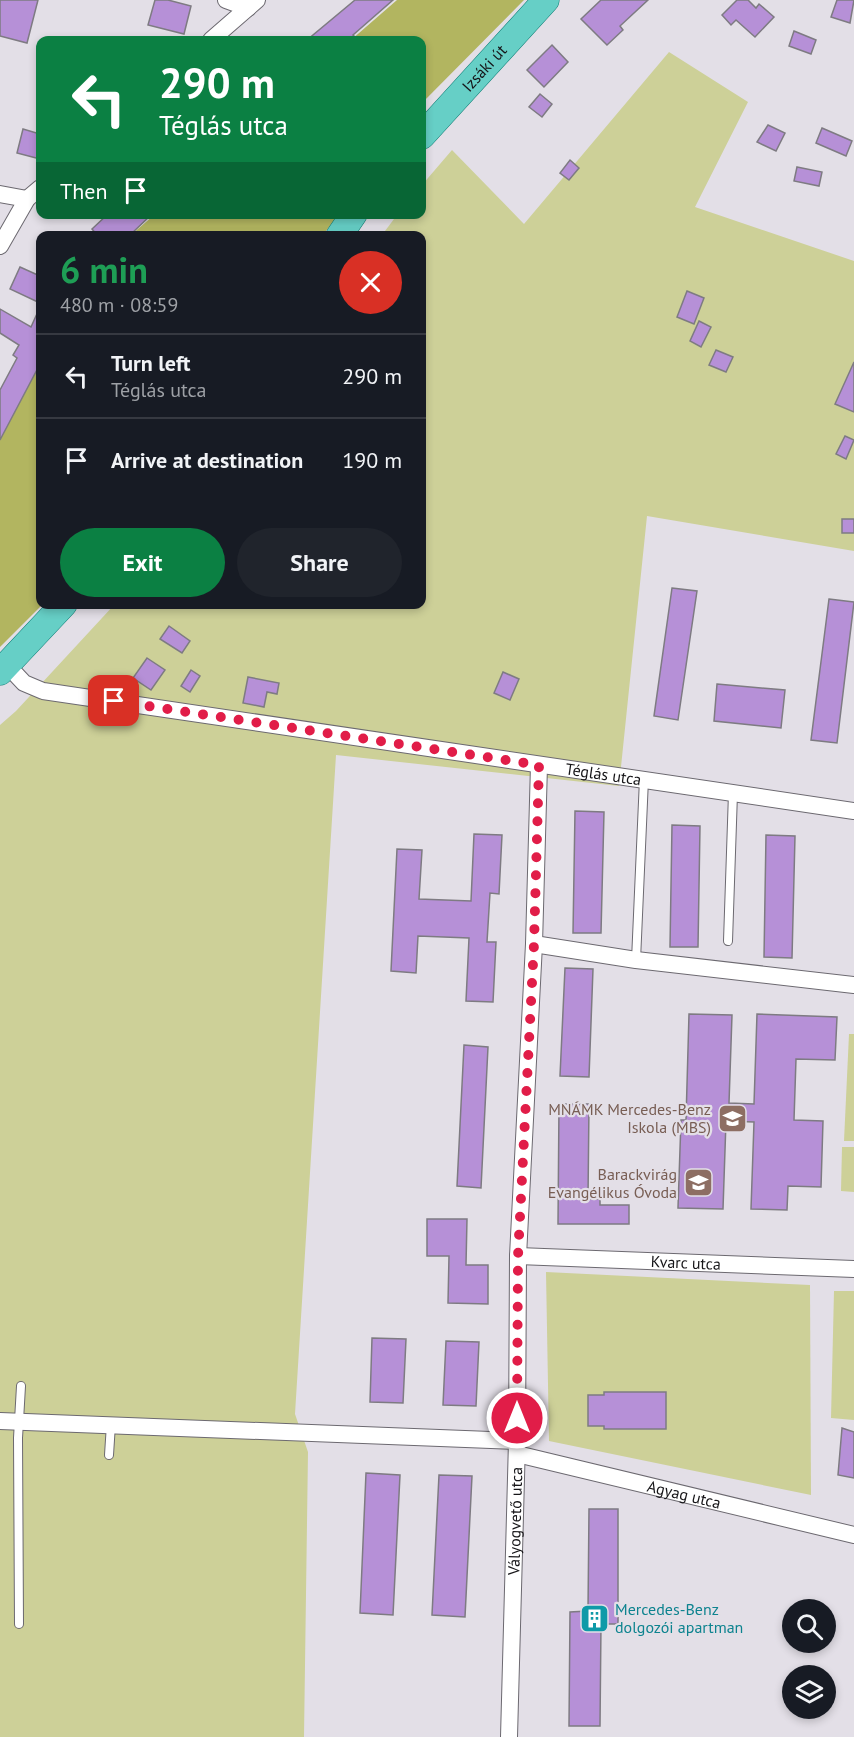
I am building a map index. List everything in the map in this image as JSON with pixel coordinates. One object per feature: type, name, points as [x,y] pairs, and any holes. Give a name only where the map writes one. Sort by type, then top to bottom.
[{"type":"main road","name":"Izsáki út","points":[[426,132],[546,0]]},
{"type":"main road","points":[[4,669],[59,609]]},
{"type":"street","points":[[226,0],[253,4]]},
{"type":"street","points":[[216,36],[253,4]]},
{"type":"street","points":[[0,246],[27,200],[36,192]]},
{"type":"street","points":[[0,194],[27,200]]},
{"type":"street","name":"Téglás utca","points":[[4,669],[24,683],[43,691],[854,811]]},
{"type":"street","name":"Vályogvető utca","points":[[509,1737],[517,1448],[518,1256],[534,944],[539,765]]},
{"type":"street","points":[[534,944],[636,960],[854,985]]},
{"type":"street","name":"Kvarc utca","points":[[518,1256],[854,1269]]},
{"type":"street","name":"Agyag utca","points":[[0,1421],[111,1424],[517,1448],[854,1535]]},
{"type":"lane","points":[[636,960],[644,779]]},
{"type":"lane","points":[[728,941],[733,792]]},
{"type":"lane","points":[[19,1624],[21,1386]]},
{"type":"lane","points":[[109,1455],[111,1424]]},
{"type":"green space","points":[[397,0],[524,0],[426,99],[426,36],[356,36]]},
{"type":"green space","points":[[669,52],[748,102],[695,207],[854,261],[854,551],[647,516],[619,786],[336,755],[295,1414],[308,1452],[304,1737],[0,1737],[0,725],[16,711],[110,609],[426,609],[426,231],[385,231],[394,219],[426,219],[426,180],[452,150],[524,224]]},
{"type":"green space","points":[[149,219],[335,219],[326,231],[136,231]]},
{"type":"green space","points":[[36,350],[36,609],[38,609],[0,647],[0,428]]},
{"type":"green space","points":[[849,1034],[854,1034],[854,1141],[844,1141]]},
{"type":"green space","points":[[842,1147],[854,1147],[854,1192],[841,1191]]},
{"type":"green space","points":[[546,1272],[810,1285],[811,1495],[549,1441]]},
{"type":"green space","points":[[834,1291],[854,1291],[854,1420],[831,1418]]},
{"type":"building","points":[[0,0],[38,0],[27,43],[0,36]]},
{"type":"building","points":[[155,0],[168,0],[191,6],[184,34],[148,25]]},
{"type":"building","points":[[355,0],[393,0],[354,36],[312,36]]},
{"type":"building","points":[[601,0],[648,0],[620,26],[623,30],[607,45],[581,19]]},
{"type":"building","points":[[737,0],[748,0],[756,8],[759,4],[774,17],[755,37],[736,20],[731,25],[722,15]]},
{"type":"building","points":[[837,0],[854,0],[850,23],[831,17]]},
{"type":"building","points":[[794,31],[816,40],[811,54],[789,46]]},
{"type":"building","points":[[552,45],[568,62],[544,87],[527,70]]},
{"type":"building","points":[[540,94],[552,104],[542,117],[529,107]]},
{"type":"building","points":[[768,125],[785,133],[776,151],[757,142]]},
{"type":"building","points":[[822,128],[852,141],[846,156],[816,143]]},
{"type":"building","points":[[23,129],[36,133],[36,158],[17,153]]},
{"type":"building","points":[[570,160],[579,168],[569,180],[560,173]]},
{"type":"building","points":[[797,167],[822,172],[819,186],[794,181]]},
{"type":"building","points":[[103,219],[147,219],[134,231],[94,231],[92,229]]},
{"type":"building","points":[[20,267],[36,274],[36,301],[10,289]]},
{"type":"building","points":[[687,291],[704,298],[694,324],[677,317]]},
{"type":"building","points":[[0,309],[31,327],[36,316],[36,372],[0,440],[0,390],[17,358],[13,355],[19,345],[0,333]]},
{"type":"building","points":[[699,321],[711,327],[701,347],[690,341]]},
{"type":"building","points":[[716,350],[733,357],[726,372],[709,365]]},
{"type":"building","points":[[854,362],[854,412],[835,404]]},
{"type":"building","points":[[845,436],[854,440],[846,459],[836,454]]},
{"type":"building","points":[[842,519],[854,519],[854,533],[842,533]]},
{"type":"building","points":[[672,588],[697,591],[678,720],[654,716]]},
{"type":"building","points":[[829,599],[854,602],[837,743],[811,740]]},
{"type":"building","points":[[169,626],[190,641],[182,653],[160,639]]},
{"type":"building","points":[[147,658],[165,670],[151,690],[133,678]]},
{"type":"building","points":[[191,670],[200,676],[190,692],[181,686]]},
{"type":"building","points":[[503,672],[519,679],[510,700],[494,693]]},
{"type":"building","points":[[248,677],[279,683],[277,694],[267,692],[264,707],[243,703]]},
{"type":"building","points":[[717,684],[785,690],[781,728],[714,721]]},
{"type":"building","points":[[575,811],[604,812],[601,933],[573,933]]},
{"type":"building","points":[[672,825],[700,826],[698,947],[670,947]]},
{"type":"building","points":[[474,834],[502,835],[499,894],[490,893],[487,942],[496,942],[493,1002],[466,1001],[469,938],[418,936],[416,973],[391,971],[397,849],[422,850],[419,899],[471,901]]},
{"type":"building","points":[[766,835],[795,836],[792,958],[764,957]]},
{"type":"building","points":[[565,968],[593,969],[589,1077],[560,1076]]},
{"type":"building","points":[[689,1014],[732,1015],[729,1103],[754,1104],[757,1014],[837,1017],[835,1060],[796,1059],[794,1120],[823,1121],[821,1187],[788,1186],[787,1210],[751,1209],[754,1122],[726,1121],[723,1209],[678,1208],[681,1120],[686,1120]]},
{"type":"building","points":[[464,1045],[488,1047],[481,1188],[457,1186]]},
{"type":"building","points":[[559,1104],[589,1104],[588,1199],[600,1199],[600,1205],[629,1205],[629,1224],[558,1224]]},
{"type":"building","points":[[427,1219],[467,1219],[466,1265],[488,1265],[488,1304],[448,1303],[449,1256],[427,1256]]},
{"type":"building","points":[[372,1338],[406,1339],[403,1403],[370,1402]]},
{"type":"building","points":[[446,1341],[479,1342],[476,1406],[443,1405]]},
{"type":"building","points":[[604,1392],[666,1392],[666,1429],[604,1429],[604,1426],[588,1426],[588,1395],[604,1395]]},
{"type":"building","points":[[842,1428],[854,1432],[854,1478],[838,1475]]},
{"type":"building","points":[[366,1473],[400,1475],[393,1615],[360,1613]]},
{"type":"building","points":[[439,1475],[472,1476],[465,1617],[432,1615]]},
{"type":"building","name":"Mercedes-Benz dolgozói apartman","points":[[589,1509],[618,1509],[618,1624],[601,1624],[600,1726],[569,1726],[570,1612],[588,1611]]},
{"type":"place","name":"MNÁMK Mercedes-Benz Iskola (MBS)","points":[[732,1118]]},
{"type":"place","name":"Barackvirág Evangélikus Óvoda","points":[[698,1183]]},
{"type":"place","name":"Mercedes-Benz dolgozói apartman","points":[[594,1618]]},
{"type":"route","points":[[114,701],[539,765],[534,944],[518,1256],[517,1418]]}]
